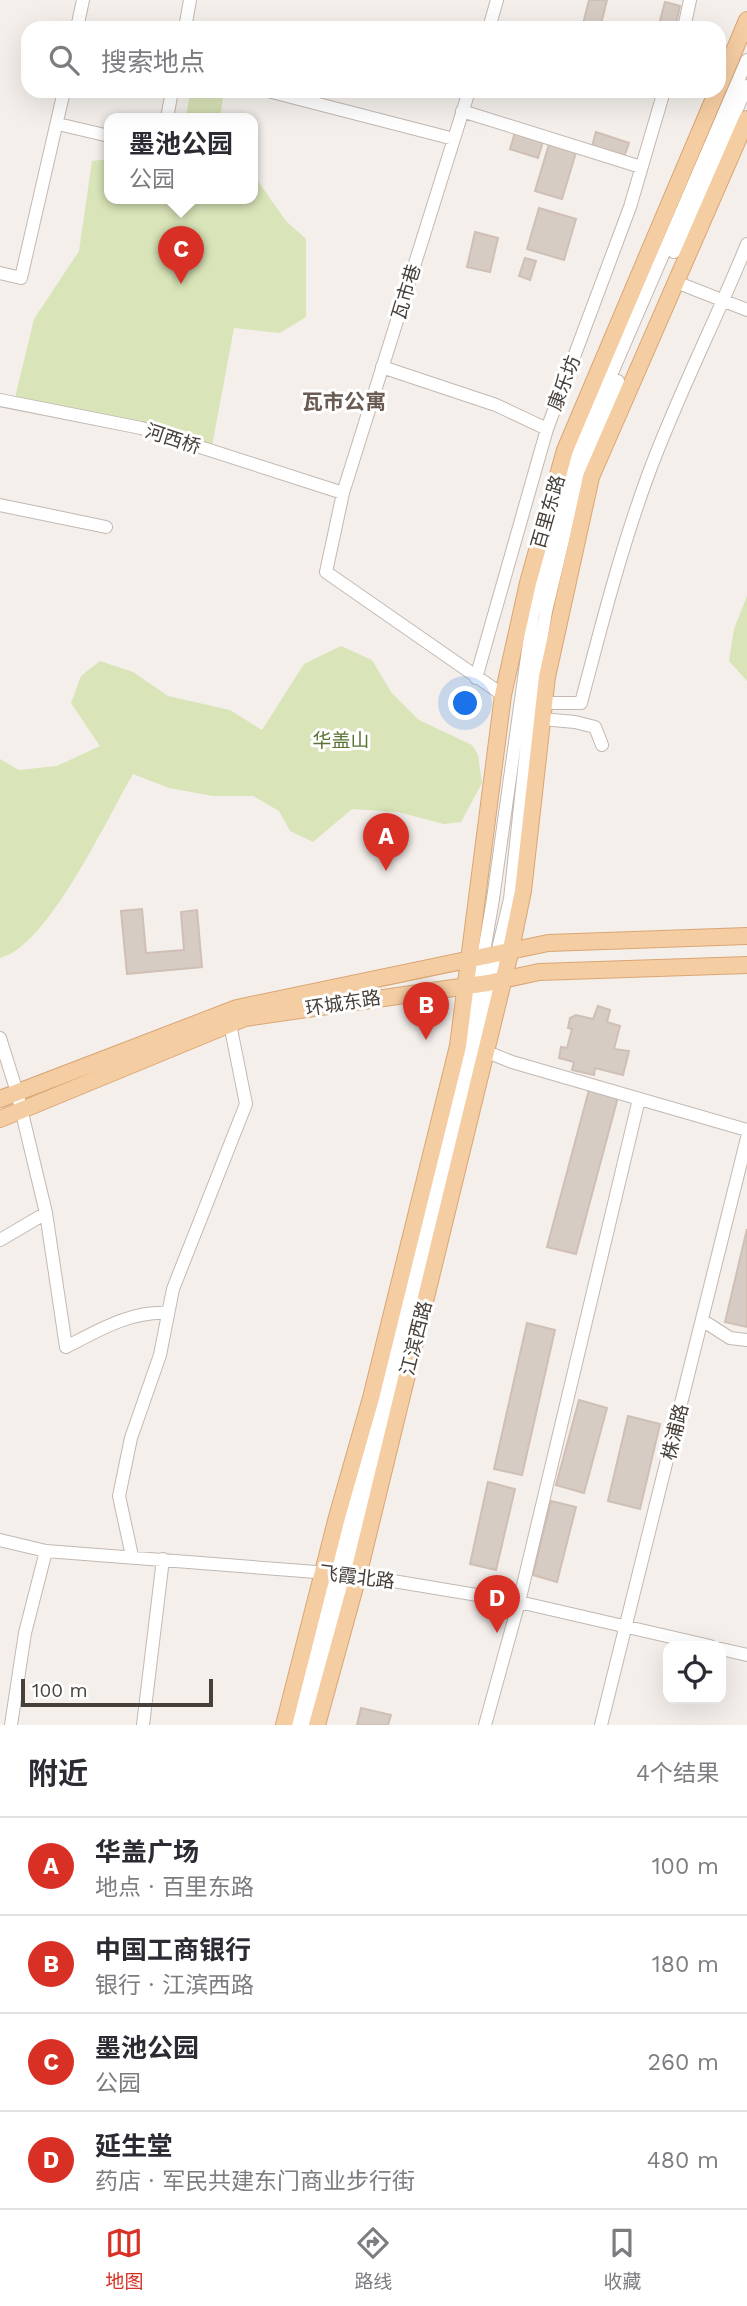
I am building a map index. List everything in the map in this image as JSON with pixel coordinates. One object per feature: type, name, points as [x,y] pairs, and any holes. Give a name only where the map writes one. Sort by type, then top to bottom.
[{"type":"main road","name":"百里东路","points":[[726,70],[747,20]]},
{"type":"main road","name":"百里东路","points":[[490,954],[487,808],[503,695],[528,583],[565,450],[714,98]]},
{"type":"main road","name":"百里东路","points":[[490,954],[523,891],[547,677],[591,477],[747,119]]},
{"type":"main road","name":"环城东路","points":[[0,1099],[237,1008],[548,943],[747,936]]},
{"type":"main road","name":"江滨西路","points":[[317,1725],[342,1574],[458,1046],[484,982],[490,954]]},
{"type":"main road","name":"江滨西路","points":[[284,1725],[342,1574],[487,1052],[484,982],[490,954]]},
{"type":"main road","name":"环城东路","points":[[0,1119],[245,1018],[539,972],[747,965]]},
{"type":"street","points":[[78,21],[83,0]]},
{"type":"street","points":[[186,21],[190,0]]},
{"type":"street","points":[[491,21],[497,0]]},
{"type":"street","points":[[686,21],[690,0]]},
{"type":"street","points":[[490,954],[494,899],[533,614],[573,463],[747,60]]},
{"type":"street","points":[[490,954],[509,899],[532,696],[546,611],[579,474],[634,341],[747,86]]},
{"type":"street","points":[[0,273],[21,278],[63,98]]},
{"type":"street","points":[[295,98],[454,139]]},
{"type":"street","name":"瓦市巷","points":[[467,98],[343,493],[326,572],[476,678]]},
{"type":"street","name":"康乐坊","points":[[476,678],[547,429],[630,207],[662,98]]},
{"type":"street","points":[[462,111],[641,167]]},
{"type":"street","points":[[58,124],[104,135]]},
{"type":"street","points":[[543,711],[581,703],[611,590],[647,479],[686,380],[724,301],[747,244]]},
{"type":"street","points":[[676,282],[747,310]]},
{"type":"street","points":[[382,368],[496,405],[547,429]]},
{"type":"street","name":"河西桥","points":[[0,400],[141,428],[343,493]]},
{"type":"street","points":[[0,506],[106,527]]},
{"type":"street","points":[[476,678],[503,695]]},
{"type":"street","points":[[543,711],[595,727],[602,745]]},
{"type":"street","points":[[308,1725],[342,1574],[479,1034],[484,982]]},
{"type":"street","points":[[132,1556],[119,1496],[131,1438],[160,1355],[173,1289],[246,1104],[230,1024]]},
{"type":"street","points":[[0,1038],[17,1092],[46,1213],[66,1347],[108,1325],[142,1313],[168,1313]]},
{"type":"street","points":[[487,1052],[747,1130]]},
{"type":"street","points":[[485,1725],[519,1602],[639,1099]]},
{"type":"street","name":"株浦路","points":[[601,1725],[747,1138]]},
{"type":"street","points":[[0,1240],[46,1213]]},
{"type":"street","points":[[702,1320],[730,1338],[747,1340]]},
{"type":"street","name":"飞霞北路","points":[[0,1540],[46,1551],[342,1574],[519,1602],[689,1641]]},
{"type":"street","points":[[11,1725],[25,1633],[46,1551]]},
{"type":"street","points":[[143,1725],[163,1559]]},
{"type":"street","points":[[296,1725],[342,1574]]},
{"type":"street","points":[[726,1650],[747,1655]]},
{"type":"green space","points":[[189,98],[223,98],[221,113],[187,113]]},
{"type":"green space","points":[[104,160],[104,204],[258,204],[258,181],[286,221],[306,239],[306,317],[280,333],[234,328],[212,446],[14,402],[34,319],[79,251],[92,161]]},
{"type":"green space","points":[[747,596],[747,681],[729,661],[734,629]]},
{"type":"green space","name":"华盖山","points":[[341,646],[372,660],[391,692],[419,720],[472,745],[478,755],[482,783],[461,822],[444,824],[398,812],[352,809],[313,842],[290,831],[279,811],[253,796],[213,796],[169,788],[133,774],[93,848],[57,906],[38,931],[18,949],[0,958],[0,759],[19,770],[57,766],[100,746],[71,703],[81,676],[100,661],[133,672],[168,696],[230,710],[262,730],[304,664]]},
{"type":"building","points":[[589,0],[607,0],[602,21],[584,21]]},
{"type":"building","points":[[665,2],[680,6],[677,21],[660,21]]},
{"type":"building","points":[[516,129],[544,138],[538,158],[510,149]]},
{"type":"building","points":[[596,132],[629,143],[624,157],[592,146]]},
{"type":"building","points":[[550,141],[577,149],[562,199],[535,191]]},
{"type":"building","points":[[539,208],[576,219],[564,260],[527,249]]},
{"type":"building","points":[[475,232],[498,238],[490,272],[467,267]]},
{"type":"building","points":[[525,258],[536,261],[530,280],[519,276]]},
{"type":"building","points":[[142,909],[146,953],[184,950],[181,912],[197,910],[202,967],[127,974],[121,911]]},
{"type":"building","points":[[598,1006],[610,1010],[607,1022],[620,1026],[614,1049],[629,1051],[623,1075],[595,1068],[594,1075],[572,1070],[574,1062],[559,1058],[561,1047],[567,1048],[572,1029],[568,1028],[570,1018],[576,1015],[593,1019]]},
{"type":"building","points":[[589,1090],[618,1097],[576,1254],[547,1247]]},
{"type":"building","points":[[747,1229],[747,1327],[725,1322]]},
{"type":"building","points":[[527,1323],[555,1330],[522,1475],[494,1469]]},
{"type":"building","points":[[579,1400],[607,1408],[584,1493],[556,1485]]},
{"type":"building","points":[[628,1416],[660,1424],[640,1509],[608,1501]]},
{"type":"building","points":[[488,1482],[515,1489],[496,1570],[470,1564]]},
{"type":"building","points":[[551,1501],[576,1507],[557,1582],[533,1575]]},
{"type":"building","points":[[361,1708],[391,1715],[388,1725],[357,1725]]},
{"type":"place","name":"墨池公园","points":[[181,284]]},
{"type":"place","name":"华盖广场","points":[[386,871]]},
{"type":"place","name":"中国工商银行","points":[[426,1040]]},
{"type":"place","name":"延生堂","points":[[497,1633]]},
{"type":"district","name":"瓦市公寓","points":[[344,401]]}]
